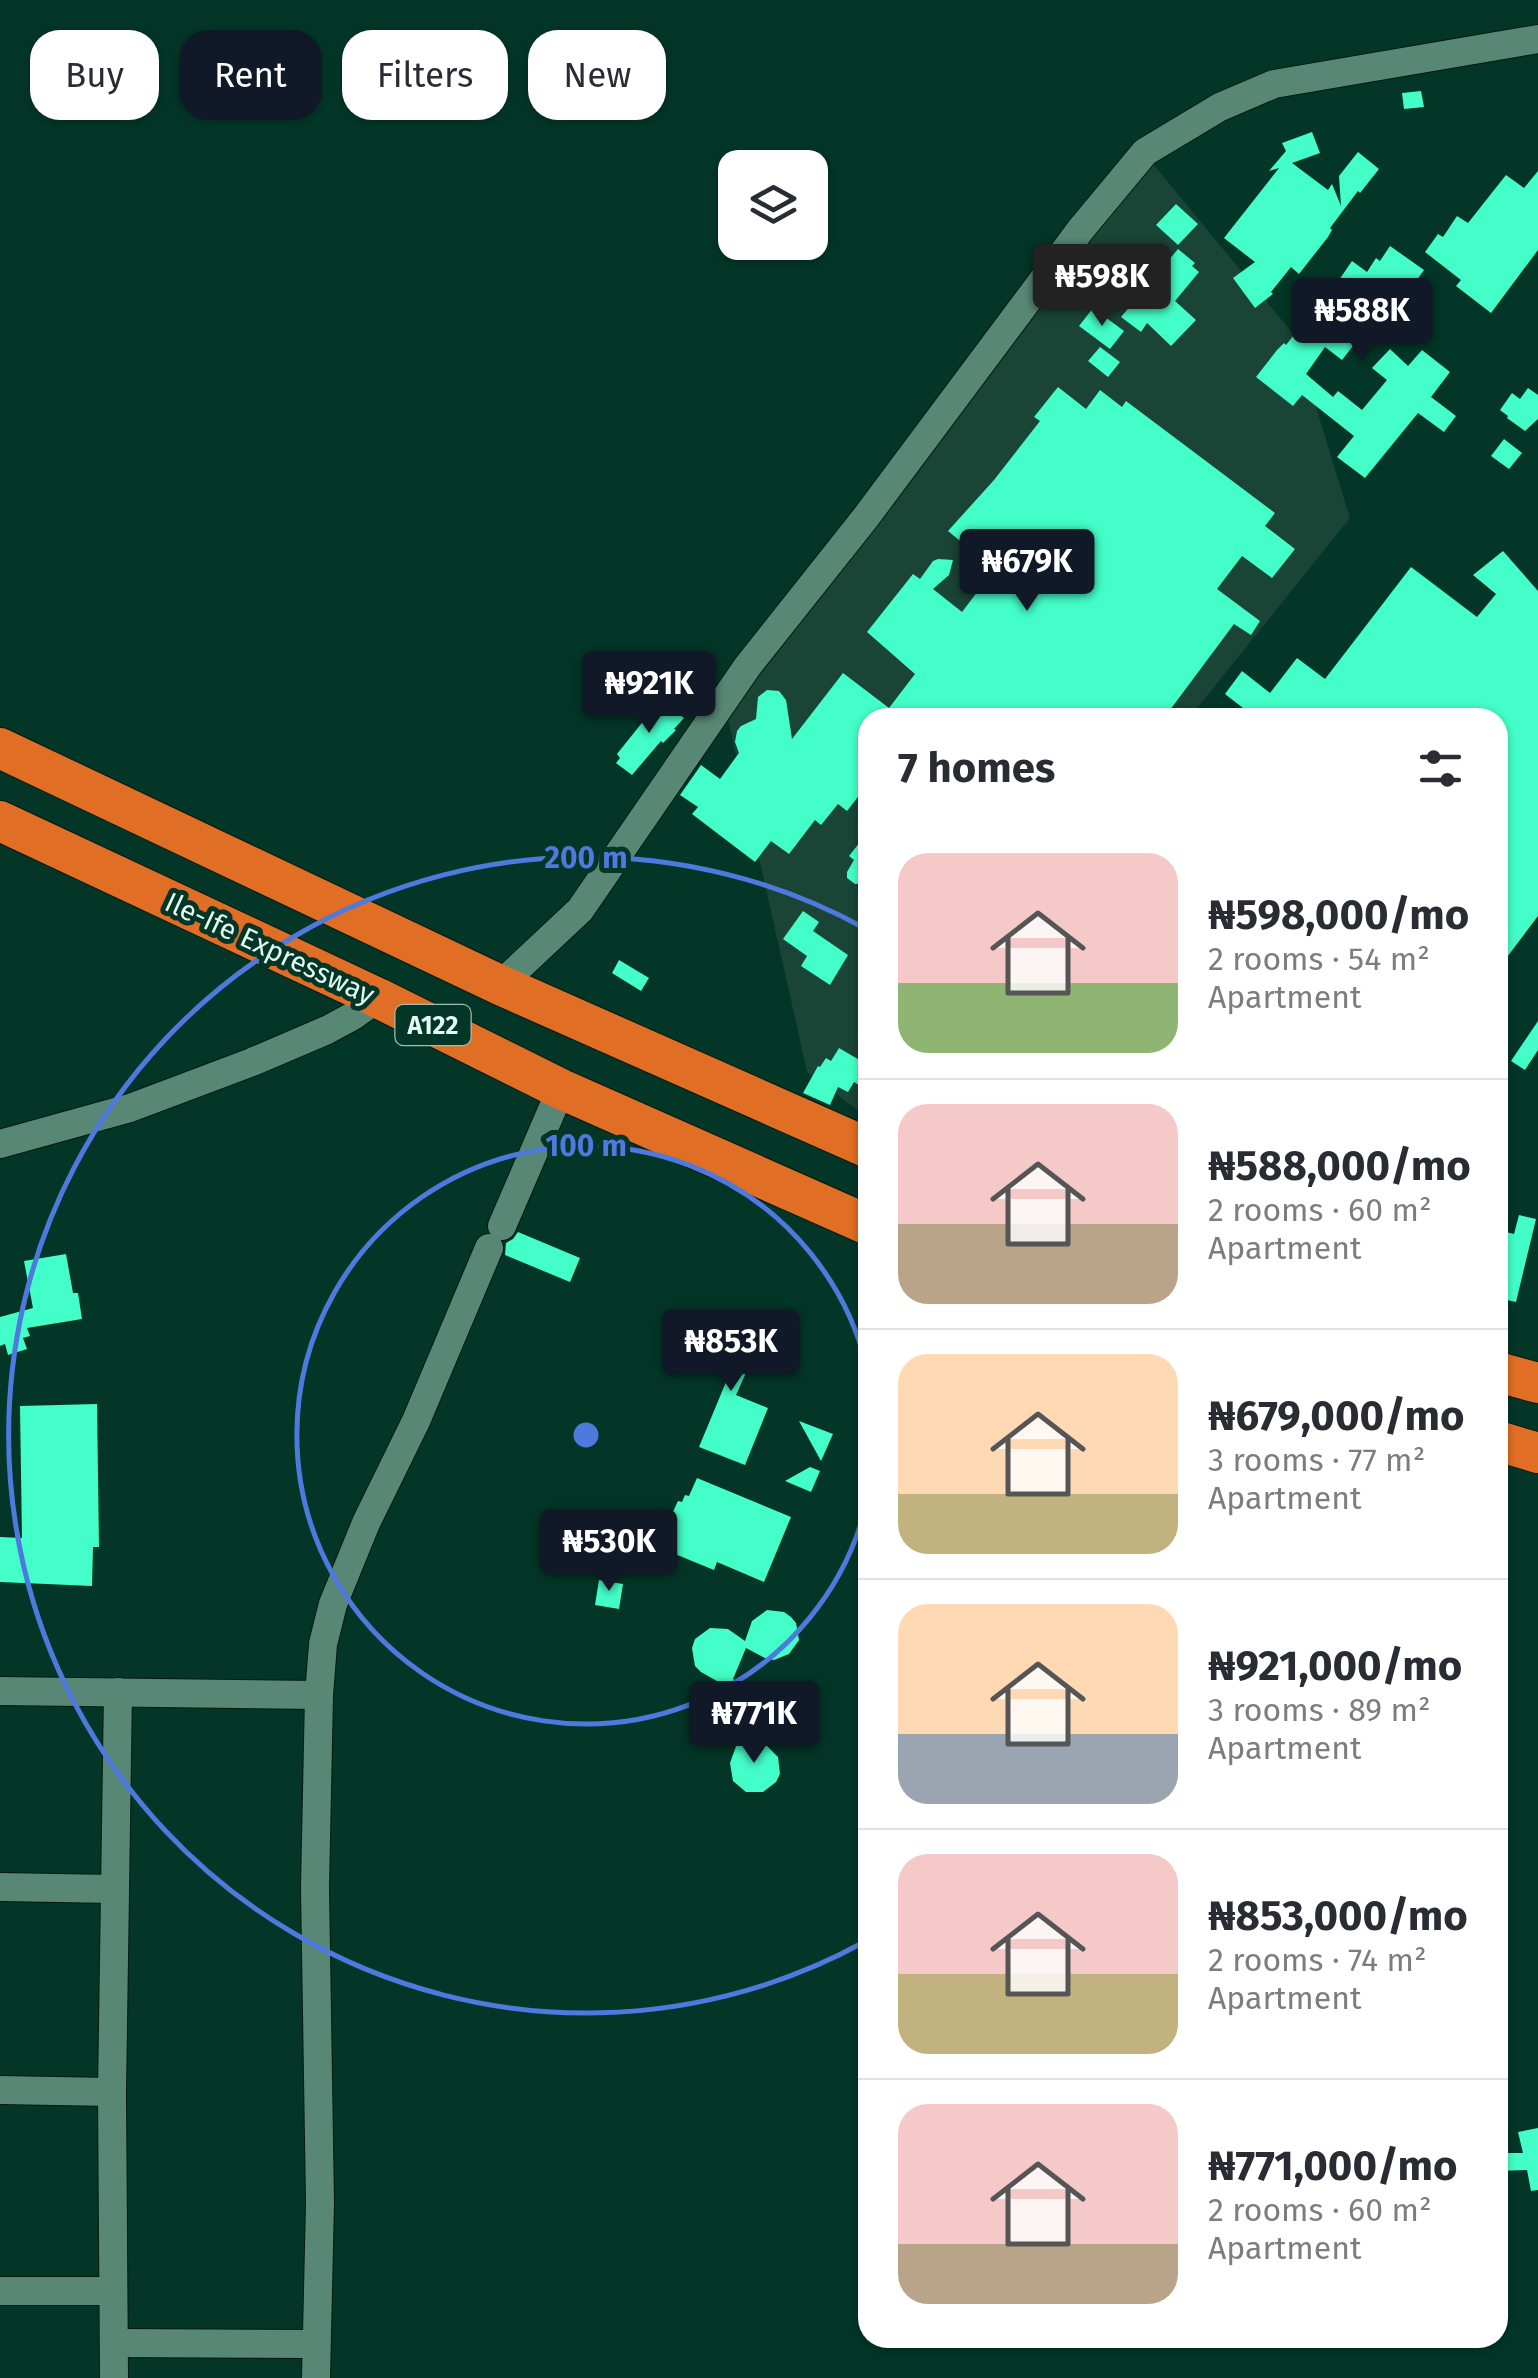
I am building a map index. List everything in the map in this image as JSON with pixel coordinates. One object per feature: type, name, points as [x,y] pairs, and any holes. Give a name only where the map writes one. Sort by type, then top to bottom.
[{"type":"highway","name":"A122","points":[[0,748],[500,986],[858,1144]]},
{"type":"highway","name":"Ile-Ife Expressway","points":[[0,821],[378,998],[561,1089],[858,1221]]},
{"type":"highway","points":[[1508,1375],[1538,1384]]},
{"type":"highway","points":[[1508,1444],[1538,1453]]},
{"type":"street","points":[[500,986],[580,910],[747,668],[1144,152],[1220,106],[1274,84],[1538,38]]},
{"type":"street","points":[[0,1144],[130,1108],[252,1062],[327,1030],[378,998]]},
{"type":"street","points":[[316,2378],[320,2204],[315,1888],[323,1644],[332,1604],[366,1523],[416,1421],[561,1089]]},
{"type":"street","points":[[0,1691],[319,1694]]},
{"type":"street","points":[[114,2378],[112,2092],[118,1692]]},
{"type":"street","points":[[0,1887],[114,1889]]},
{"type":"street","points":[[0,2090],[112,2092]]},
{"type":"street","points":[[0,2291],[113,2291]]},
{"type":"street","points":[[115,2343],[316,2344]]},
{"type":"shaded area","points":[[1149,159],[1294,335],[1350,518],[1197,708],[858,708],[858,1110],[807,1072],[721,688]]},
{"type":"building","points":[[1421,91],[1424,107],[1404,109],[1402,93]]},
{"type":"building","points":[[1312,132],[1320,153],[1292,163],[1328,190],[1332,184],[1341,206],[1339,176],[1358,152],[1379,169],[1358,191],[1299,274],[1291,267],[1273,294],[1255,308],[1233,278],[1255,262],[1224,238],[1279,168],[1269,171],[1286,151],[1282,143]]},
{"type":"building","points":[[1538,171],[1538,250],[1491,313],[1456,286],[1461,280],[1425,252],[1438,234],[1443,237],[1457,216],[1468,223],[1506,175],[1524,188]]},
{"type":"building","points":[[1176,204],[1198,224],[1178,245],[1156,225]]},
{"type":"building","points":[[1390,246],[1424,270],[1397,308],[1393,305],[1384,319],[1371,310],[1350,337],[1356,342],[1342,360],[1325,347],[1306,374],[1333,397],[1338,391],[1362,410],[1387,380],[1372,368],[1390,349],[1408,366],[1422,350],[1450,372],[1431,397],[1456,416],[1444,432],[1418,413],[1365,478],[1337,457],[1354,436],[1302,395],[1293,406],[1256,377],[1326,299],[1352,261],[1367,272]]},
{"type":"building","points":[[1178,249],[1195,263],[1192,266],[1199,272],[1175,301],[1196,320],[1171,346],[1147,323],[1141,332],[1121,317]]},
{"type":"building","points":[[1093,308],[1124,331],[1110,349],[1079,326]]},
{"type":"building","points":[[1100,347],[1120,362],[1108,377],[1088,361]]},
{"type":"building","points":[[1058,387],[1086,409],[1100,390],[1122,407],[1126,401],[1275,513],[1265,526],[1295,549],[1272,578],[1242,556],[1217,589],[1260,621],[1251,635],[1234,624],[1171,708],[889,708],[915,674],[867,632],[913,574],[920,579],[938,559],[953,560],[949,575],[933,589],[962,612],[991,574],[975,563],[988,564],[948,531],[1040,421],[1034,417]]},
{"type":"building","points":[[1528,388],[1538,395],[1538,419],[1525,431],[1500,410],[1512,393],[1520,399]]},
{"type":"building","points":[[1504,439],[1522,453],[1509,469],[1491,456]]},
{"type":"building","points":[[1503,551],[1538,591],[1538,916],[1508,956],[1508,708],[1243,708],[1225,694],[1242,671],[1270,693],[1297,658],[1325,679],[1411,567],[1477,617],[1496,594],[1473,575]]},
{"type":"building","points":[[843,673],[889,708],[858,708],[858,797],[847,811],[838,804],[821,825],[815,820],[789,854],[771,841],[755,862],[692,814],[698,807],[680,795],[701,765],[720,779],[739,753],[737,731],[756,719],[758,697],[767,690],[779,691],[786,700],[792,739]]},
{"type":"building","points":[[661,699],[684,718],[632,775],[616,763],[620,758],[617,754]]},
{"type":"building","points":[[858,845],[858,884],[847,878],[854,860],[849,856]]},
{"type":"building","points":[[803,911],[819,922],[813,931],[848,955],[830,985],[801,966],[807,956],[783,939]]},
{"type":"building","points":[[619,960],[649,978],[641,991],[612,973]]},
{"type":"building","points":[[1538,1021],[1538,1050],[1525,1070],[1511,1061]]},
{"type":"building","points":[[839,1048],[858,1059],[858,1084],[854,1082],[848,1092],[838,1087],[830,1105],[803,1093],[818,1066],[826,1058],[831,1061]]},
{"type":"building","points":[[1519,1215],[1536,1219],[1516,1302],[1508,1300],[1508,1232],[1514,1234]]},
{"type":"building","points":[[518,1232],[580,1258],[570,1282],[505,1255],[506,1243]]},
{"type":"building","points":[[66,1254],[82,1319],[27,1328],[30,1336],[23,1338],[27,1349],[8,1355],[5,1344],[0,1346],[0,1317],[33,1308],[24,1261]]},
{"type":"building","points":[[720,1319],[753,1333],[748,1344],[757,1348],[736,1395],[768,1408],[745,1465],[699,1447],[731,1370],[694,1353],[706,1326],[715,1329]]},
{"type":"building","points":[[97,1404],[99,1547],[93,1547],[92,1586],[0,1582],[0,1537],[22,1538],[20,1406]]},
{"type":"building","points":[[799,1421],[833,1434],[821,1461]]},
{"type":"building","points":[[810,1467],[820,1471],[811,1492],[785,1481]]},
{"type":"building","points":[[697,1478],[791,1517],[764,1582],[717,1562],[714,1570],[648,1543],[660,1514],[670,1518],[678,1501],[689,1496]]},
{"type":"building","points":[[599,1580],[623,1584],[619,1609],[595,1605]]},
{"type":"building","points":[[767,1610],[791,1617],[799,1640],[789,1654],[774,1660],[746,1648],[733,1679],[756,1698],[758,1715],[749,1737],[724,1733],[711,1722],[708,1713],[711,1696],[722,1684],[695,1666],[695,1639],[710,1628],[728,1629],[745,1641],[752,1621]]},
{"type":"building","points":[[739,1738],[766,1745],[778,1757],[780,1774],[763,1792],[746,1792],[733,1781],[730,1763]]},
{"type":"building","points":[[1538,2128],[1538,2190],[1531,2191],[1527,2170],[1508,2171],[1508,2153],[1523,2153],[1518,2132]]}]
